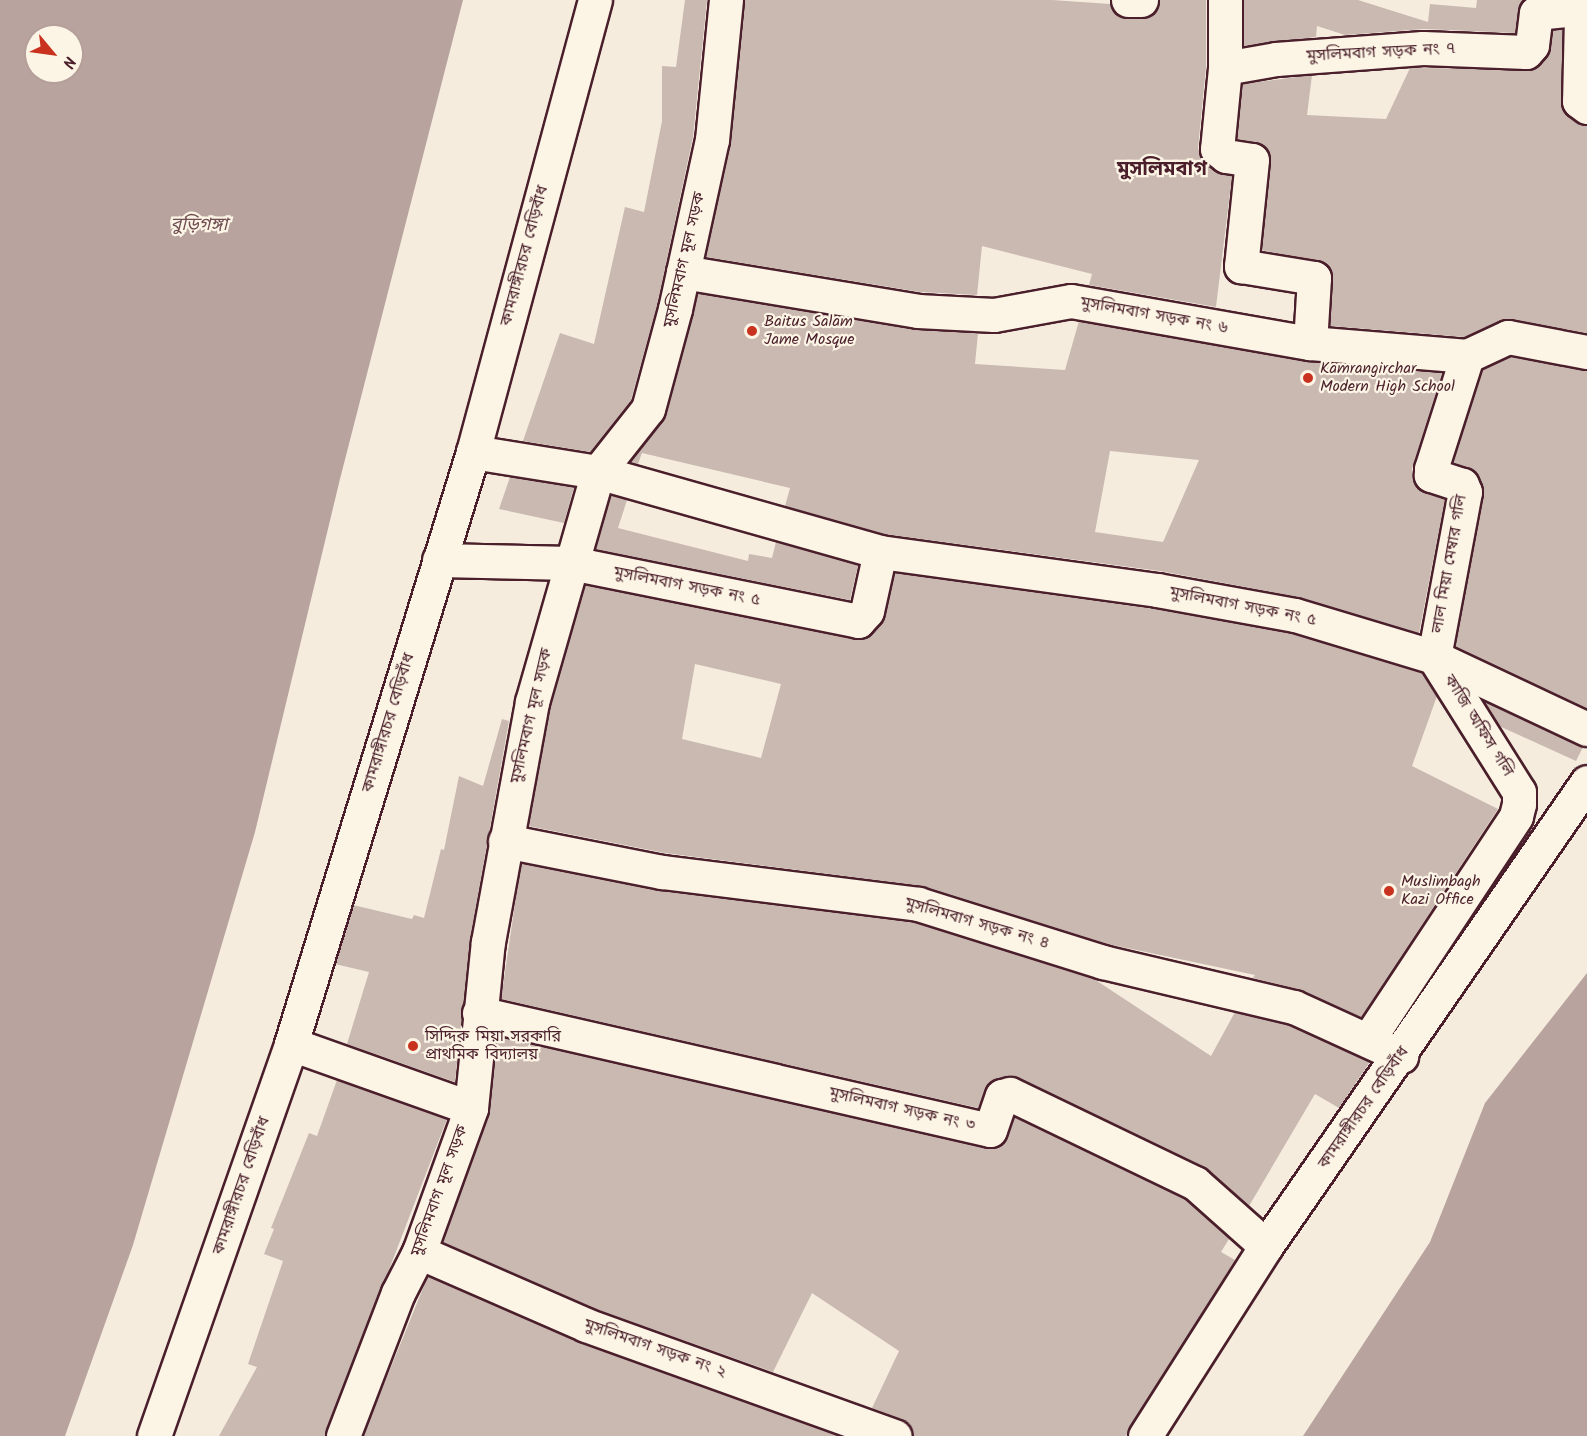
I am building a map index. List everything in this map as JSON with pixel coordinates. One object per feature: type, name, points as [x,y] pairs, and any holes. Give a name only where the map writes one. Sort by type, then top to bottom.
[{"type":"street","name":"কামরাঙ্গীরচর বেড়িবাঁধ","points":[[154,1436],[291,1044],[473,452],[594,0]]},
{"type":"street","name":"মুসলিমবাগ মূল সড়ক","points":[[343,1436],[398,1293],[419,1252],[471,1108],[479,1013],[505,842],[532,702],[598,472],[648,409],[683,272],[712,140],[726,0]]},
{"type":"street","points":[[1128,0],[1141,0]]},
{"type":"street","points":[[1225,0],[1225,68],[1217,149],[1226,156],[1252,160],[1241,266],[1314,278],[1310,344]]},
{"type":"street","name":"মুসলিমবাগ সড়ক নং ৭","points":[[1225,68],[1276,59],[1423,48],[1526,52],[1532,45],[1536,13],[1576,9],[1581,16],[1579,101],[1587,107]]},
{"type":"street","name":"মুসলিমবাগ সড়ক নং ৬","points":[[683,272],[918,311],[994,315],[1071,301],[1310,344],[1467,356],[1508,337],[1587,352]]},
{"type":"street","name":"লাল মিয়া মেম্বার গলি","points":[[1434,657],[1466,492],[1462,486],[1431,475],[1431,469],[1467,356]]},
{"type":"street","name":"মুসলিমবাগ সড়ক নং ৫","points":[[473,452],[598,472],[880,552],[1157,590],[1295,615],[1434,657],[1587,729]]},
{"type":"street","name":"মুসলিমবাগ সড়ক নং ৫","points":[[439,560],[571,563],[858,621],[867,610],[880,552]]},
{"type":"street","name":"কাজি অফিস গলি","points":[[1368,1040],[1516,816],[1519,792],[1434,657]]},
{"type":"street","name":"কামরাঙ্গীরচর বেড়িবাঁধ","points":[[1145,1436],[1266,1246],[1401,1056],[1587,782]]},
{"type":"street","name":"মুসলিমবাগ সড়ক নং ৪","points":[[505,842],[662,872],[918,904],[1103,962],[1294,1006],[1401,1056]]},
{"type":"street","name":"মুসলিমবাগ সড়ক নং ৩","points":[[479,1013],[990,1130],[1002,1096],[1010,1094],[1195,1183],[1266,1246]]},
{"type":"street","points":[[291,1044],[471,1108]]},
{"type":"street","name":"মুসলিমবাগ সড়ক নং ২","points":[[419,1252],[586,1325],[895,1436]]},
{"type":"water","name":"বুড়িগঙ্গা","points":[[0,0],[463,0],[340,479],[255,832],[133,1245],[65,1436],[0,1436]]},
{"type":"water","points":[[1587,973],[1587,1436],[1303,1436],[1430,1242],[1485,1103]]},
{"type":"building","points":[[685,0],[707,0],[693,137],[657,305],[631,400],[590,452],[523,441],[560,333],[594,344],[625,207],[644,212],[662,121],[662,66],[676,67]]},
{"type":"building","points":[[744,0],[1052,0],[1110,4],[1118,16],[1128,19],[1151,16],[1160,0],[1206,0],[1206,67],[1198,148],[1205,164],[1232,176],[1216,307],[1089,285],[1092,274],[982,246],[977,295],[920,292],[706,257],[731,142]]},
{"type":"building","points":[[1244,0],[1358,0],[1428,22],[1430,4],[1476,8],[1477,0],[1523,0],[1515,33],[1424,29],[1345,35],[1317,26],[1316,37],[1244,46]]},
{"type":"building","points":[[1562,29],[1562,109],[1576,122],[1587,125],[1587,333],[1511,319],[1464,337],[1330,326],[1333,279],[1326,263],[1261,250],[1271,161],[1263,145],[1237,139],[1242,84],[1312,75],[1307,115],[1386,119],[1410,68],[1533,69],[1547,57],[1553,30]]},
{"type":"building","points":[[698,293],[915,330],[978,333],[975,364],[1065,370],[1079,321],[1307,361],[1442,373],[1412,469],[1416,487],[1445,499],[1419,633],[1298,597],[1160,571],[884,534],[785,506],[790,488],[642,453],[638,464],[630,462],[666,414]],"holes":[[[1110,451],[1199,460],[1163,542],[1095,532]]]},
{"type":"building","points":[[1510,357],[1587,370],[1587,708],[1455,646],[1483,495],[1475,471],[1453,462],[1482,370]]},
{"type":"building","points":[[510,477],[574,487],[564,523],[499,509]]},
{"type":"building","points":[[611,495],[627,500],[618,528],[748,561],[749,554],[772,558],[776,542],[858,565],[850,600],[595,549]]},
{"type":"building","points":[[895,573],[1154,609],[1291,633],[1422,673],[1437,696],[1412,766],[1498,809],[1361,1017],[1302,990],[1253,978],[1255,975],[1108,944],[923,886],[665,853],[528,826],[550,706],[585,585],[855,639],[864,639],[881,623]],"holes":[[[695,664],[781,684],[761,758],[682,739]]]},
{"type":"building","points":[[1484,701],[1583,747],[1576,761],[1499,726]]},
{"type":"building","points":[[502,719],[509,721],[470,939],[455,1082],[347,1044],[369,972],[335,964],[353,905],[412,919],[414,915],[424,918],[441,849],[444,850],[459,776],[483,786]]},
{"type":"building","points":[[521,863],[660,891],[914,922],[1094,979],[1211,1056],[1235,1012],[1288,1025],[1370,1062],[1339,1108],[1315,1094],[1249,1206],[1203,1166],[1017,1077],[1005,1076],[990,1082],[978,1108],[501,999]]},
{"type":"building","points":[[497,1036],[986,1148],[1003,1143],[1014,1117],[1185,1199],[1229,1239],[1221,1252],[1235,1260],[1126,1436],[913,1436],[910,1424],[872,1408],[899,1351],[812,1293],[773,1372],[593,1308],[443,1242],[489,1114]]},
{"type":"building","points":[[337,1080],[447,1119],[325,1436],[219,1436],[257,1367],[248,1364],[283,1261],[264,1254],[274,1229],[271,1228],[309,1133],[317,1136]]},
{"type":"building","points":[[428,1276],[580,1343],[840,1436],[363,1436]]},
{"type":"place","name":"Baitus Salam Jame Mosque","points":[[752,331]]},
{"type":"place","name":"Kamrangirchar Modern High School","points":[[1308,378]]},
{"type":"place","name":"Muslimbagh Kazi Office","points":[[1389,891]]},
{"type":"place","name":"সিদ্দিক মিয়া সরকারি প্রাথমিক বিদ্যালয়","points":[[413,1046]]},
{"type":"district","name":"মুসলিমবাগ","points":[[1162,170]]}]
